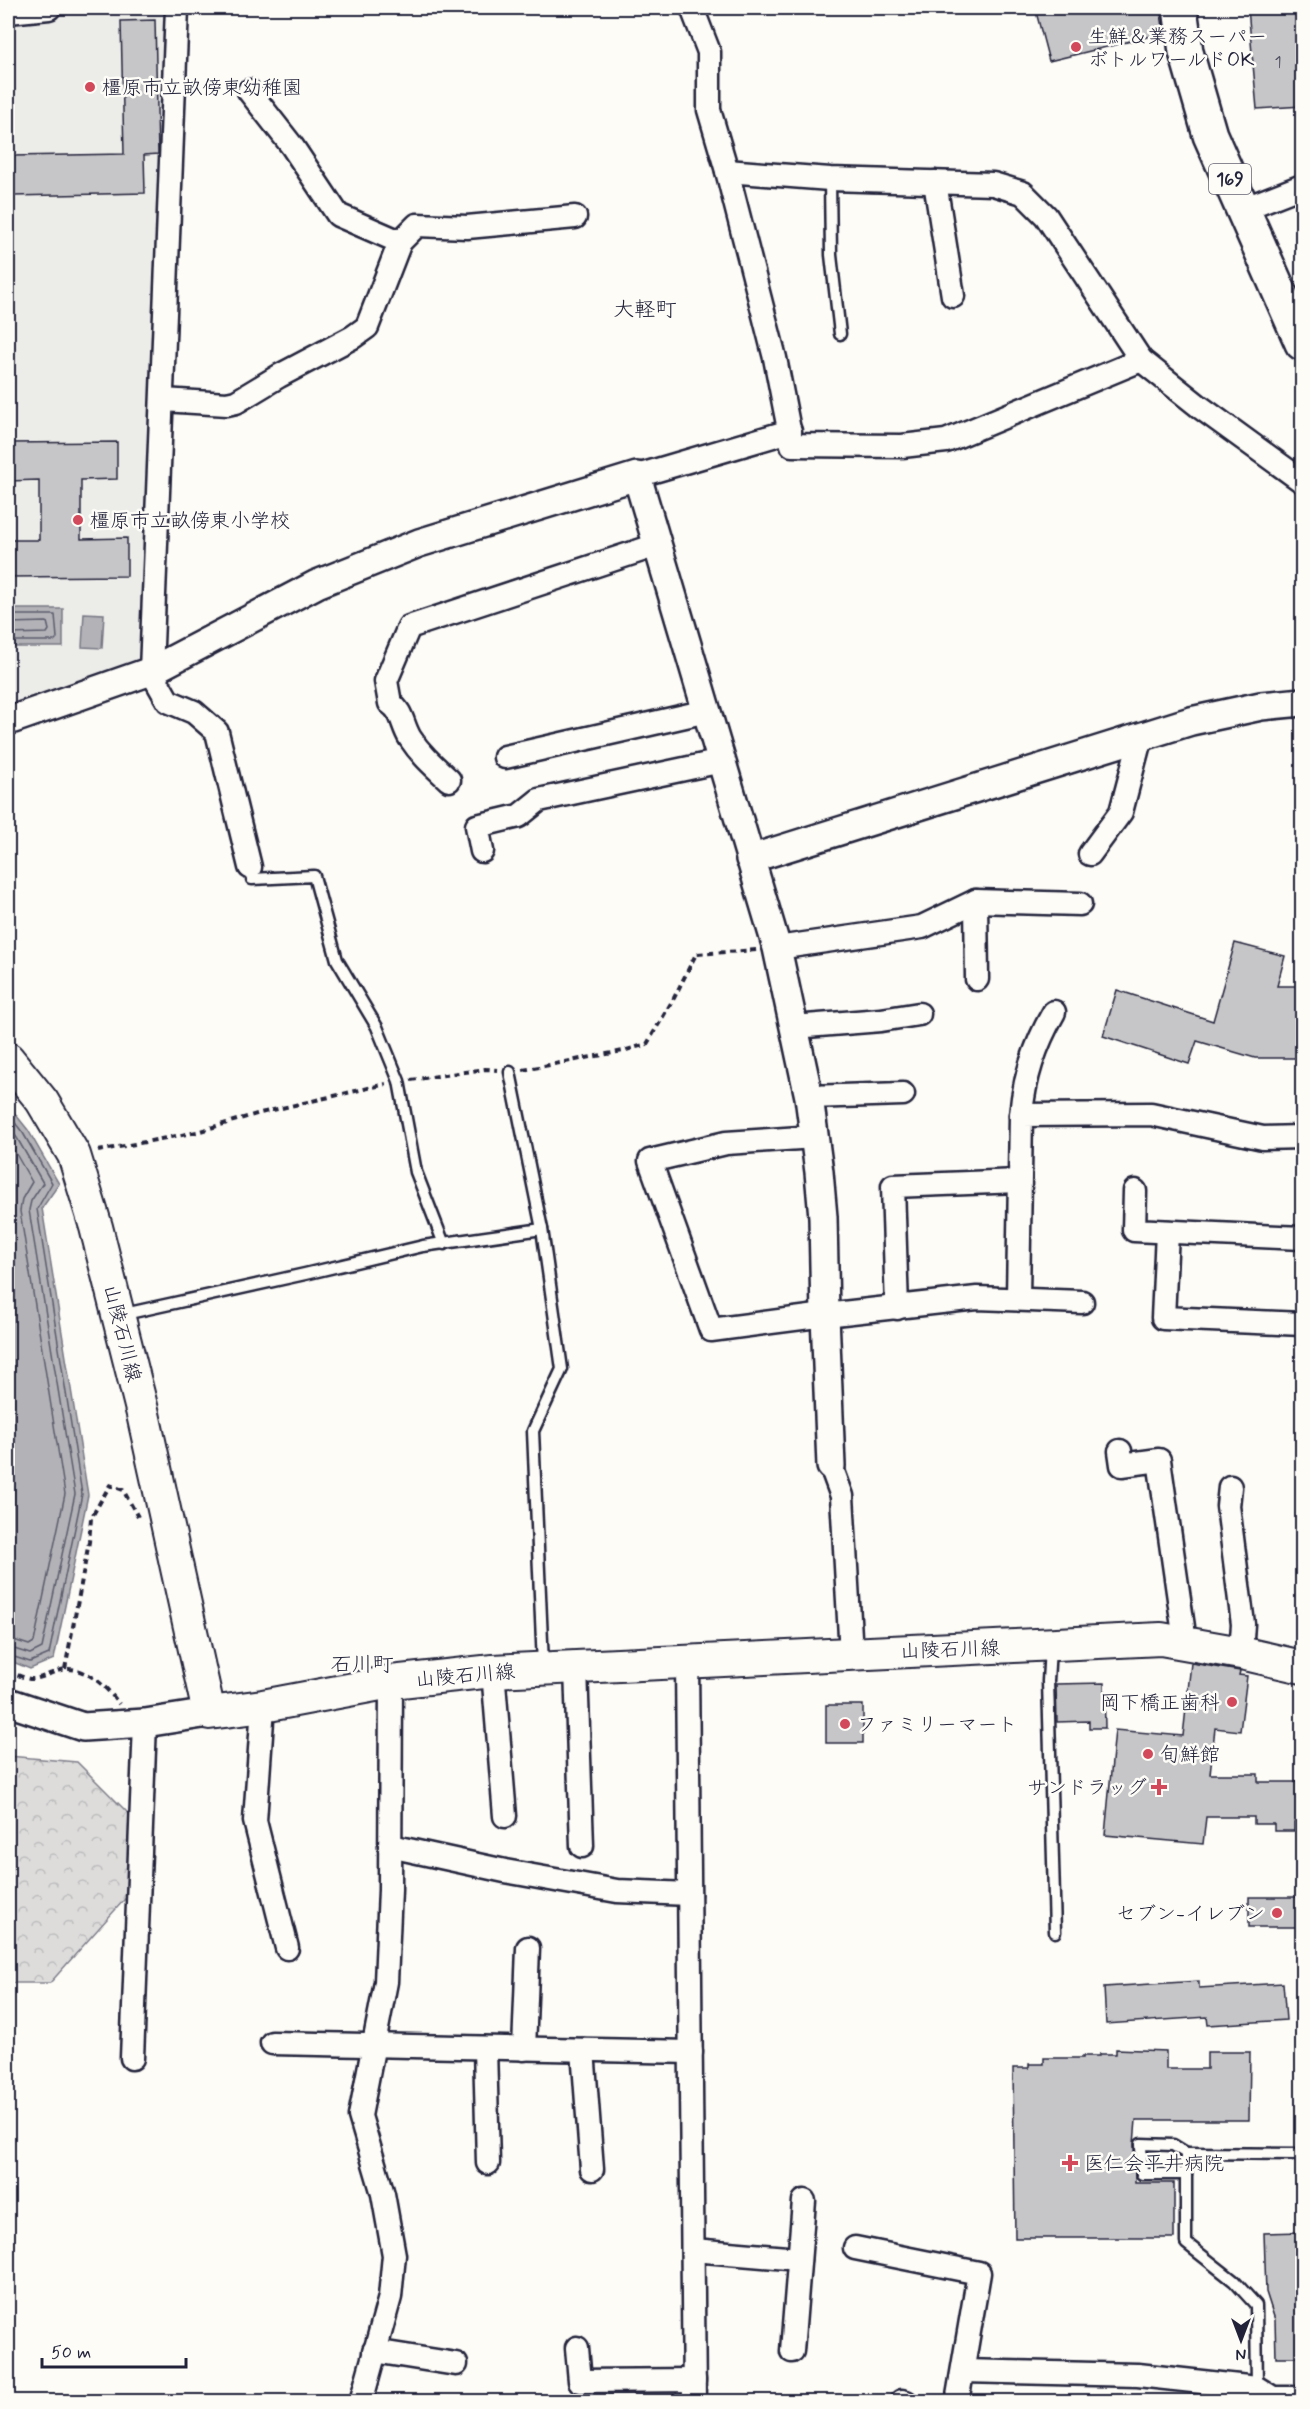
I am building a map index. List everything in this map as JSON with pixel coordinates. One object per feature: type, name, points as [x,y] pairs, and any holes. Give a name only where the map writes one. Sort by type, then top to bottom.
[{"type":"highway","name":"169","points":[[1179,8],[1186,52],[1210,135],[1302,343]]},
{"type":"main road","name":"山陵石川線","points":[[8,1059],[42,1101],[74,1155],[120,1315],[209,1713],[263,1706],[391,1682],[493,1671],[1161,1639],[1241,1653],[1302,1667]]},
{"type":"street","points":[[8,12],[49,8]]},
{"type":"street","points":[[177,8],[151,671],[168,701],[194,712],[218,732],[250,867]]},
{"type":"street","points":[[692,8],[709,52],[709,110],[775,358],[792,446],[902,446],[946,441],[1141,360]]},
{"type":"street","points":[[249,91],[292,146],[338,215],[400,242]]},
{"type":"street","points":[[727,171],[830,179],[993,184],[1023,193],[1046,216],[1141,360],[1200,407],[1302,481]]},
{"type":"street","points":[[935,183],[953,296]]},
{"type":"street","points":[[1243,209],[1302,186]]},
{"type":"street","points":[[163,400],[227,404],[236,402],[279,376],[353,337],[367,327],[400,242],[417,225],[466,227],[575,217]]},
{"type":"street","points":[[8,721],[151,671],[317,584],[419,543],[790,431]]},
{"type":"street","points":[[637,476],[777,948],[809,1097],[823,1217],[831,1466],[842,1496],[851,1653]]},
{"type":"street","points":[[449,780],[424,757],[409,736],[399,709],[390,703],[386,681],[409,627],[657,545]]},
{"type":"street","points":[[750,858],[1141,736],[1226,713],[1261,706],[1302,702]]},
{"type":"street","points":[[505,757],[707,711]]},
{"type":"street","points":[[1090,854],[1121,812],[1141,736]]},
{"type":"street","points":[[482,851],[477,826],[519,816],[538,800],[722,761]]},
{"type":"street","points":[[777,948],[922,927],[976,902],[1080,904]]},
{"type":"street","points":[[976,902],[977,979]]},
{"type":"street","points":[[1018,1299],[1021,1115],[1027,1075],[1038,1039],[1054,1012]]},
{"type":"street","points":[[794,1027],[881,1020],[918,1014]]},
{"type":"street","points":[[809,1097],[903,1094]]},
{"type":"street","points":[[1021,1115],[1151,1114],[1263,1138],[1302,1137]]},
{"type":"street","points":[[815,1137],[726,1143],[650,1161],[711,1330],[977,1299],[1082,1302]]},
{"type":"street","points":[[897,1308],[893,1186],[1019,1181]]},
{"type":"street","points":[[1135,1191],[1134,1230],[1302,1239]]},
{"type":"street","points":[[1167,1232],[1162,1318],[1302,1324]]},
{"type":"street","points":[[1120,1450],[1122,1465],[1159,1460],[1183,1627],[1183,1644]]},
{"type":"street","points":[[1230,1487],[1228,1506],[1243,1624],[1241,1653]]},
{"type":"street","points":[[577,2348],[580,2380],[694,2391],[687,1662]]},
{"type":"street","points":[[576,1668],[582,1846]]},
{"type":"street","points":[[493,1671],[504,1816]]},
{"type":"street","points":[[361,2402],[390,2297],[394,2255],[383,2194],[360,2116],[386,1982],[390,1890],[391,1682]]},
{"type":"street","points":[[8,1702],[83,1727],[135,1724],[209,1713]]},
{"type":"street","points":[[263,1706],[255,1821],[287,1948]]},
{"type":"street","points":[[132,2058],[135,1724]]},
{"type":"street","points":[[390,1846],[505,1871],[617,1891],[689,1894]]},
{"type":"street","points":[[524,2049],[528,1948]]},
{"type":"street","points":[[272,2043],[691,2052]]},
{"type":"street","points":[[485,2048],[488,2163]]},
{"type":"street","points":[[583,2050],[592,2169]]},
{"type":"street","points":[[792,2351],[804,2201]]},
{"type":"street","points":[[855,2248],[979,2273],[957,2402]]},
{"type":"street","points":[[693,2250],[799,2259]]},
{"type":"street","points":[[374,2351],[456,2364]]},
{"type":"street","points":[[963,2371],[1138,2375],[1268,2396],[1302,2398]]},
{"type":"lane","points":[[830,179],[831,255],[840,334]]},
{"type":"lane","points":[[250,867],[252,879],[314,876],[338,960],[377,1027],[399,1081],[416,1172],[444,1244]]},
{"type":"lane","points":[[510,1072],[543,1229],[562,1369],[533,1431],[543,1668]]},
{"type":"lane","points":[[120,1315],[423,1246],[543,1229]]},
{"type":"lane","points":[[1050,1645],[1048,1681],[1055,1932]]},
{"type":"lane","points":[[1186,2174],[1142,2174],[1141,2144],[1173,2145],[1186,2153],[1302,2154]]},
{"type":"lane","points":[[1186,2153],[1186,2243],[1234,2281],[1256,2305],[1268,2396]]},
{"type":"path","points":[[74,1155],[197,1132],[330,1096],[399,1081],[485,1069],[510,1072],[623,1051],[647,1044],[696,954],[777,948]]},
{"type":"path","points":[[65,1669],[89,1542],[91,1518],[110,1485],[123,1490],[147,1531],[171,1538]]},
{"type":"path","points":[[8,1671],[31,1679],[65,1669],[96,1679],[110,1691],[135,1724]]},
{"type":"shaded area","name":"橿原市立畝傍東小学校","points":[[75,8],[164,8],[171,14],[143,657],[8,707],[8,160],[15,13]]},
{"type":"green space","points":[[8,1756],[77,1762],[132,1817],[132,1891],[50,1983],[8,1983]]},
{"type":"water","points":[[8,609],[63,609],[63,647],[8,647]]},
{"type":"water","points":[[84,613],[104,614],[102,648],[82,647]]},
{"type":"water","points":[[8,1105],[28,1130],[59,1184],[42,1208],[88,1495],[54,1659],[30,1669],[8,1660]]},
{"type":"building","name":"生鮮＆業務スーパー ボトルワールドOK","points":[[1035,8],[1160,8],[1164,33],[1049,61]]},
{"type":"building","points":[[1248,8],[1302,8],[1302,106],[1257,109]]},
{"type":"building","points":[[155,20],[158,154],[144,155],[145,193],[13,196],[12,156],[124,154],[121,21]]},
{"type":"building","points":[[117,442],[117,479],[81,480],[81,539],[127,538],[127,576],[8,577],[8,540],[39,540],[39,480],[8,481],[8,443]]},
{"type":"building","points":[[1235,943],[1285,956],[1277,986],[1302,986],[1302,1058],[1255,1058],[1197,1041],[1189,1064],[1103,1036],[1117,990],[1213,1021]]},
{"type":"building","points":[[1191,1663],[1240,1671],[1239,1675],[1247,1676],[1240,1731],[1215,1728],[1210,1774],[1258,1774],[1258,1782],[1302,1782],[1302,1822],[1294,1822],[1294,1831],[1274,1831],[1274,1824],[1254,1824],[1254,1817],[1206,1817],[1203,1844],[1105,1835],[1115,1730],[1183,1736]]},
{"type":"building","points":[[1104,1683],[1105,1728],[1089,1728],[1089,1721],[1057,1722],[1056,1684]]},
{"type":"building","name":"ファミリーマート","points":[[826,1705],[863,1705],[863,1743],[826,1743]]},
{"type":"building","points":[[1249,1897],[1302,1897],[1302,1927],[1249,1927]]},
{"type":"building","points":[[1199,1981],[1199,1988],[1283,1983],[1286,2020],[1208,2025],[1207,2017],[1106,2024],[1104,1987]]},
{"type":"building","points":[[1116,2049],[1166,2051],[1166,2069],[1207,2069],[1207,2052],[1250,2052],[1249,2120],[1136,2120],[1135,2183],[1174,2183],[1174,2238],[1015,2238],[1013,2068],[1029,2068],[1029,2064],[1044,2064],[1044,2058],[1083,2058],[1083,2056],[1099,2056],[1099,2054],[1116,2054]]},
{"type":"building","points":[[1302,2232],[1302,2357],[1276,2357],[1275,2320],[1266,2292],[1264,2233]]},
{"type":"place","name":"生鮮＆業務スーパー ボトルワールドOK","points":[[1076,47]]},
{"type":"place","name":"橿原市立畝傍東幼稚園","points":[[90,87]]},
{"type":"place","name":"橿原市立畝傍東小学校","points":[[78,520]]},
{"type":"place","name":"岡下橋正歯科","points":[[1232,1702]]},
{"type":"place","name":"ファミリーマート","points":[[845,1724]]},
{"type":"place","name":"旬鮮館","points":[[1148,1754]]},
{"type":"place","name":"サンドラッグ","points":[[1159,1787]]},
{"type":"place","name":"セブン-イレブン","points":[[1277,1913]]},
{"type":"place","name":"医仁会平井病院","points":[[1070,2163]]},
{"type":"district","name":"大軽町","points":[[645,309]]},
{"type":"district","name":"石川町","points":[[362,1664]]}]
